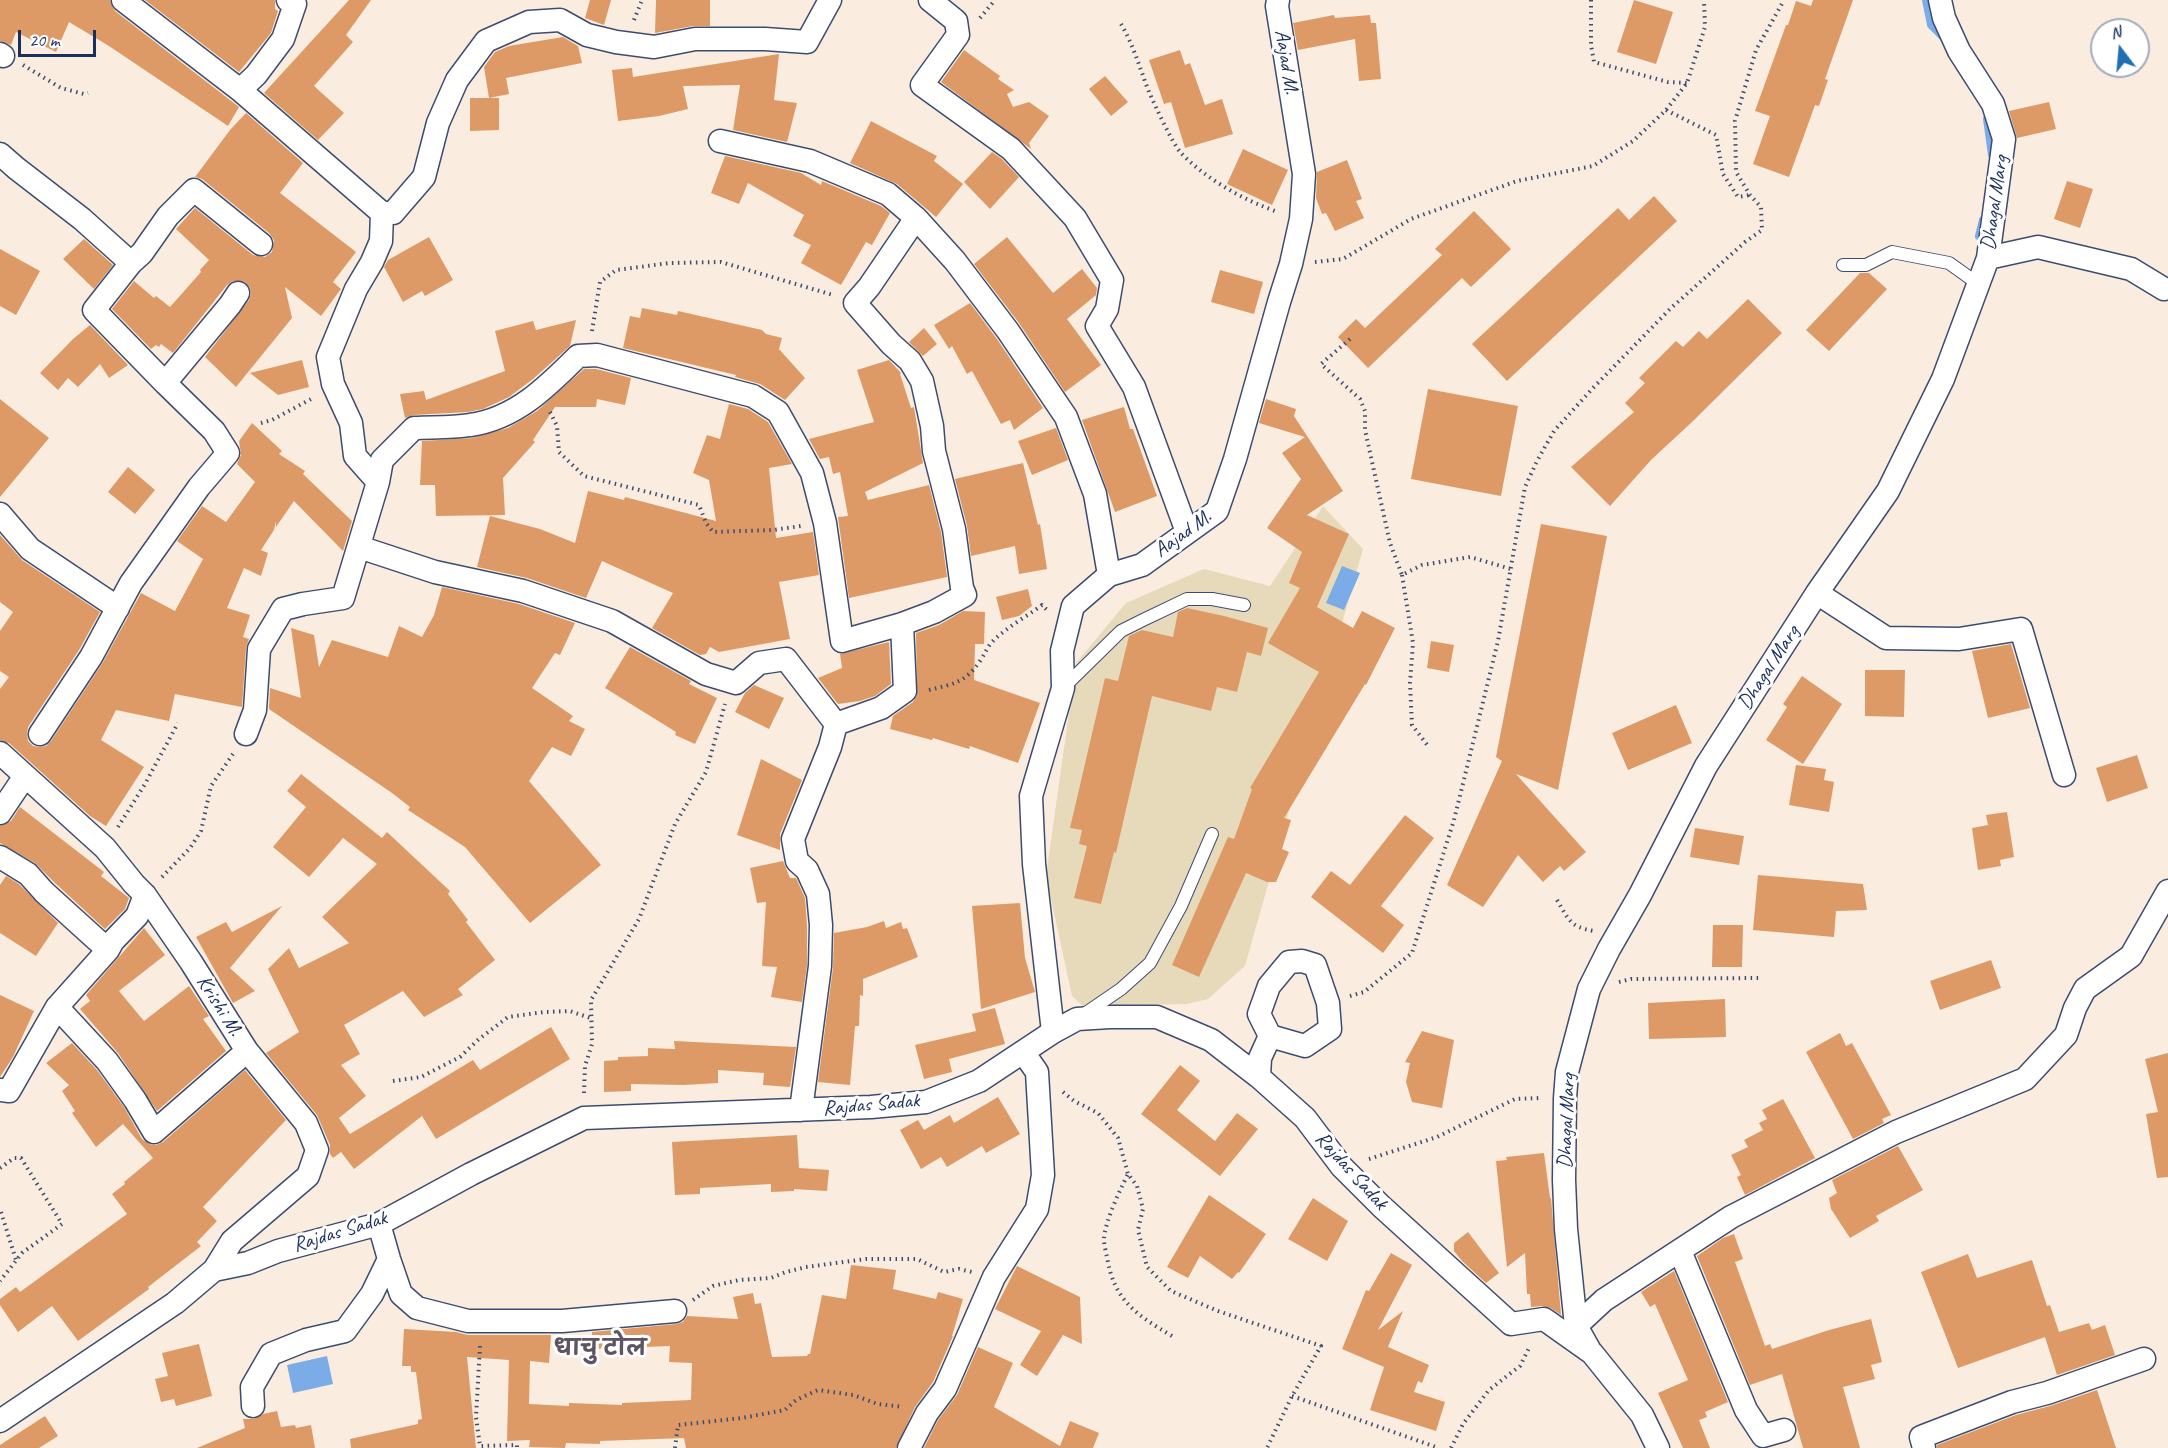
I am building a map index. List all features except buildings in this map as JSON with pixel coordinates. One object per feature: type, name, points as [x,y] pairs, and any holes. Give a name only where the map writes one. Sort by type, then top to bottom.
[{"type":"street","points":[[123,0],[240,90],[382,213],[393,213],[424,177],[438,123],[457,80],[486,41],[530,22],[560,20],[587,35],[654,47],[695,39],[765,39],[807,42],[830,0]]},
{"type":"street","points":[[240,90],[256,75],[284,39],[295,4],[288,0]]},
{"type":"street","points":[[930,0],[956,21],[958,34],[922,85],[1011,148],[1075,218],[1112,280],[1107,309],[1097,326],[1134,387],[1187,532]]},
{"type":"street","name":"Dhagal Marg","points":[[1592,1353],[1576,1326],[1566,1229],[1564,1098],[1567,1072],[1589,989],[1706,766],[1888,490],[1943,380],[1988,258],[2004,139],[1993,104],[1959,51],[1944,18],[1941,0]]},
{"type":"street","name":"Aajad M.","points":[[1053,1032],[1034,864],[1031,795],[1063,688],[1062,651],[1072,606],[1109,575],[1142,565],[1217,511],[1235,459],[1291,264],[1301,219],[1304,174],[1278,2]]},
{"type":"street","points":[[720,141],[810,161],[888,194],[916,218],[955,261],[1008,331],[1066,417],[1095,494],[1109,575]]},
{"type":"street","points":[[0,154],[82,219],[131,263]]},
{"type":"street","points":[[40,734],[91,657],[131,583],[199,487],[228,453],[214,431],[94,310],[142,252],[168,216],[194,190],[261,244]]},
{"type":"street","points":[[378,482],[355,456],[351,423],[333,384],[328,357],[356,289],[381,241],[382,213]]},
{"type":"street","points":[[246,734],[255,710],[259,649],[283,609],[343,598],[378,482],[382,460],[414,428],[471,425],[505,415],[541,393],[578,356],[597,355],[753,396],[778,412],[812,473],[825,523],[842,641],[902,624],[934,612],[965,595],[954,530],[934,451],[932,426],[922,381],[910,361],[891,344],[855,303],[869,287],[916,218]]},
{"type":"street","points":[[1988,258],[2038,247],[2131,269],[2164,289]]},
{"type":"street","points":[[165,383],[238,293]]},
{"type":"street","points":[[0,514],[30,549],[118,608]]},
{"type":"street","points":[[359,547],[435,572],[523,591],[603,618],[706,674],[736,683],[759,663],[786,660],[836,724]]},
{"type":"street","points":[[1818,593],[1886,638],[1959,639],[2021,629],[2064,775]]},
{"type":"street","points":[[836,724],[881,708],[905,691],[902,624]]},
{"type":"street","points":[[801,1110],[816,1006],[821,925],[818,894],[807,870],[797,861],[793,839],[830,747],[836,724]]},
{"type":"street","name":"Krishi M.","points":[[0,753],[105,848],[145,895],[191,962],[247,1051],[306,1123],[317,1150],[308,1176],[232,1241],[214,1270]]},
{"type":"street","points":[[0,813],[25,776]]},
{"type":"street","points":[[0,856],[28,874],[44,892],[108,950]]},
{"type":"street","points":[[1576,1326],[1604,1300],[1731,1217],[1896,1132],[2025,1079],[2066,1035],[2075,1008],[2085,989],[2131,956],[2168,891]]},
{"type":"street","points":[[0,1090],[9,1091],[57,1007],[137,916],[145,895]]},
{"type":"street","points":[[1302,961],[1315,965],[1328,1003],[1330,1029],[1305,1046],[1270,1036],[1259,1014],[1269,986],[1289,962],[1302,961]]},
{"type":"street","points":[[57,1007],[107,1061],[135,1100],[153,1132],[247,1051]]},
{"type":"street","name":"Rajdas Sadak","points":[[0,1421],[175,1303],[214,1270],[248,1263],[278,1251],[379,1224],[471,1174],[584,1118],[871,1107],[926,1102],[979,1081],[1053,1032],[1077,1020],[1158,1017],[1211,1040],[1259,1077],[1305,1118],[1342,1167],[1381,1206],[1511,1324],[1544,1318]]},
{"type":"street","points":[[1259,1077],[1260,1058],[1270,1036]]},
{"type":"street","points":[[909,1448],[927,1413],[945,1389],[994,1277],[1037,1209],[1043,1175],[1037,1072],[1023,1052]]},
{"type":"street","points":[[379,1224],[401,1294],[417,1308],[480,1321],[562,1321],[675,1311]]},
{"type":"street","points":[[1680,1251],[1746,1410],[1763,1436],[1784,1430]]},
{"type":"street","points":[[252,1406],[252,1387],[271,1354],[306,1340],[345,1330],[372,1294],[389,1259]]},
{"type":"street","points":[[1544,1318],[1592,1353],[1642,1415],[1658,1448]]},
{"type":"street","points":[[1924,1448],[1921,1437],[2012,1402],[2047,1393],[2144,1359]]},
{"type":"lane","points":[[1844,265],[1866,265],[1892,252],[1949,263],[1977,283]]},
{"type":"lane","points":[[1063,688],[1121,631],[1152,615],[1188,599],[1212,599],[1244,605]]},
{"type":"lane","points":[[1077,1020],[1121,990],[1150,963],[1181,906],[1212,834]]},
{"type":"path","points":[[1592,0],[1591,45],[1594,62],[1657,80],[1687,84]]},
{"type":"path","points":[[1291,264],[1343,259],[1411,219],[1517,181],[1593,166],[1633,141],[1666,110],[1687,84],[1705,27],[1704,0]]},
{"type":"path","points":[[1328,1003],[1364,992],[1412,953],[1454,820],[1498,641],[1525,487],[1537,461],[1554,431],[1593,388],[1670,309],[1737,248],[1762,230],[1761,207],[1750,195],[1736,172],[1735,121],[1756,50],[1784,0]]},
{"type":"path","points":[[1121,24],[1133,44],[1150,94],[1179,151],[1210,178],[1262,206],[1301,219]]},
{"type":"path","points":[[2,55],[61,88],[88,93]]},
{"type":"path","points":[[1666,110],[1716,135],[1723,174],[1738,197],[1750,195]]},
{"type":"path","points":[[597,355],[591,339],[597,295],[600,282],[616,270],[670,263],[721,262],[855,303]]},
{"type":"path","points":[[1350,339],[1321,364],[1360,399],[1365,411],[1365,430],[1387,532],[1402,575],[1413,643],[1410,683],[1412,725],[1428,746]]},
{"type":"path","points":[[261,423],[272,420],[313,398],[333,384]]},
{"type":"path","points":[[541,393],[557,426],[559,452],[584,476],[699,505],[706,524],[713,532],[773,530],[825,523]]},
{"type":"path","points":[[1402,575],[1422,565],[1470,557],[1501,568],[1511,569]]},
{"type":"path","points":[[905,691],[923,692],[963,680],[972,672],[990,644],[998,636],[1042,605],[1056,618],[1069,622]]},
{"type":"path","points":[[584,1118],[585,1066],[592,1044],[591,1000],[639,919],[675,824],[706,772],[729,689],[736,683]]},
{"type":"path","points":[[105,848],[145,784],[177,723]]},
{"type":"path","points":[[145,895],[189,848],[201,831],[200,826],[211,786],[246,734]]},
{"type":"path","points":[[1557,900],[1571,924],[1581,929],[1603,933],[1610,944],[1609,949]]},
{"type":"path","points":[[1589,989],[1631,979],[1759,978]]},
{"type":"path","points":[[393,1081],[421,1077],[460,1057],[508,1017],[570,1011],[592,1018]]},
{"type":"path","points":[[1037,1072],[1074,1101],[1098,1113],[1118,1138],[1128,1174],[1137,1186],[1143,1209],[1138,1230],[1147,1267],[1171,1291],[1203,1305],[1321,1346],[1292,1396],[1267,1448]]},
{"type":"path","points":[[1342,1167],[1437,1137],[1515,1099],[1564,1098]]},
{"type":"path","points":[[0,1168],[14,1158],[21,1158],[62,1224],[22,1253],[0,1281]]},
{"type":"path","points":[[1128,1174],[1115,1200],[1104,1238],[1109,1270],[1120,1296],[1143,1318],[1172,1336]]},
{"type":"path","points":[[0,1212],[16,1260]]},
{"type":"path","points":[[675,1311],[682,1309],[713,1286],[739,1280],[771,1278],[806,1267],[867,1258],[916,1258],[944,1272],[958,1269],[994,1277]]},
{"type":"path","points":[[1451,1448],[1463,1424],[1489,1390],[1520,1366],[1544,1318]]},
{"type":"path","points":[[480,1321],[476,1417],[480,1446],[517,1445],[517,1448]]},
{"type":"path","points":[[675,1448],[678,1425],[742,1418],[785,1410],[796,1400],[818,1390],[853,1395],[878,1404],[927,1413]]},
{"type":"path","points":[[1292,1396],[1439,1448]]},
{"type":"shaded area","points":[[1323,506],[1363,549],[1245,966],[1208,999],[1187,1004],[1120,1005],[1089,1012],[1072,996],[1046,876],[1076,663],[1126,603],[1204,569],[1270,586]]},
{"type":"water","points":[[1342,566],[1360,573],[1344,610],[1326,603]]},
{"type":"water","points":[[327,1356],[333,1384],[293,1393],[287,1365]]},
{"type":"waterway","points":[[1926,0],[1931,25],[1944,38]]},
{"type":"waterway","points":[[1987,119],[1992,155]]},
{"type":"waterway","points":[[1979,236],[1983,220]]},
{"type":"district","name":"धाचु टोल","points":[[600,1349]]}]
